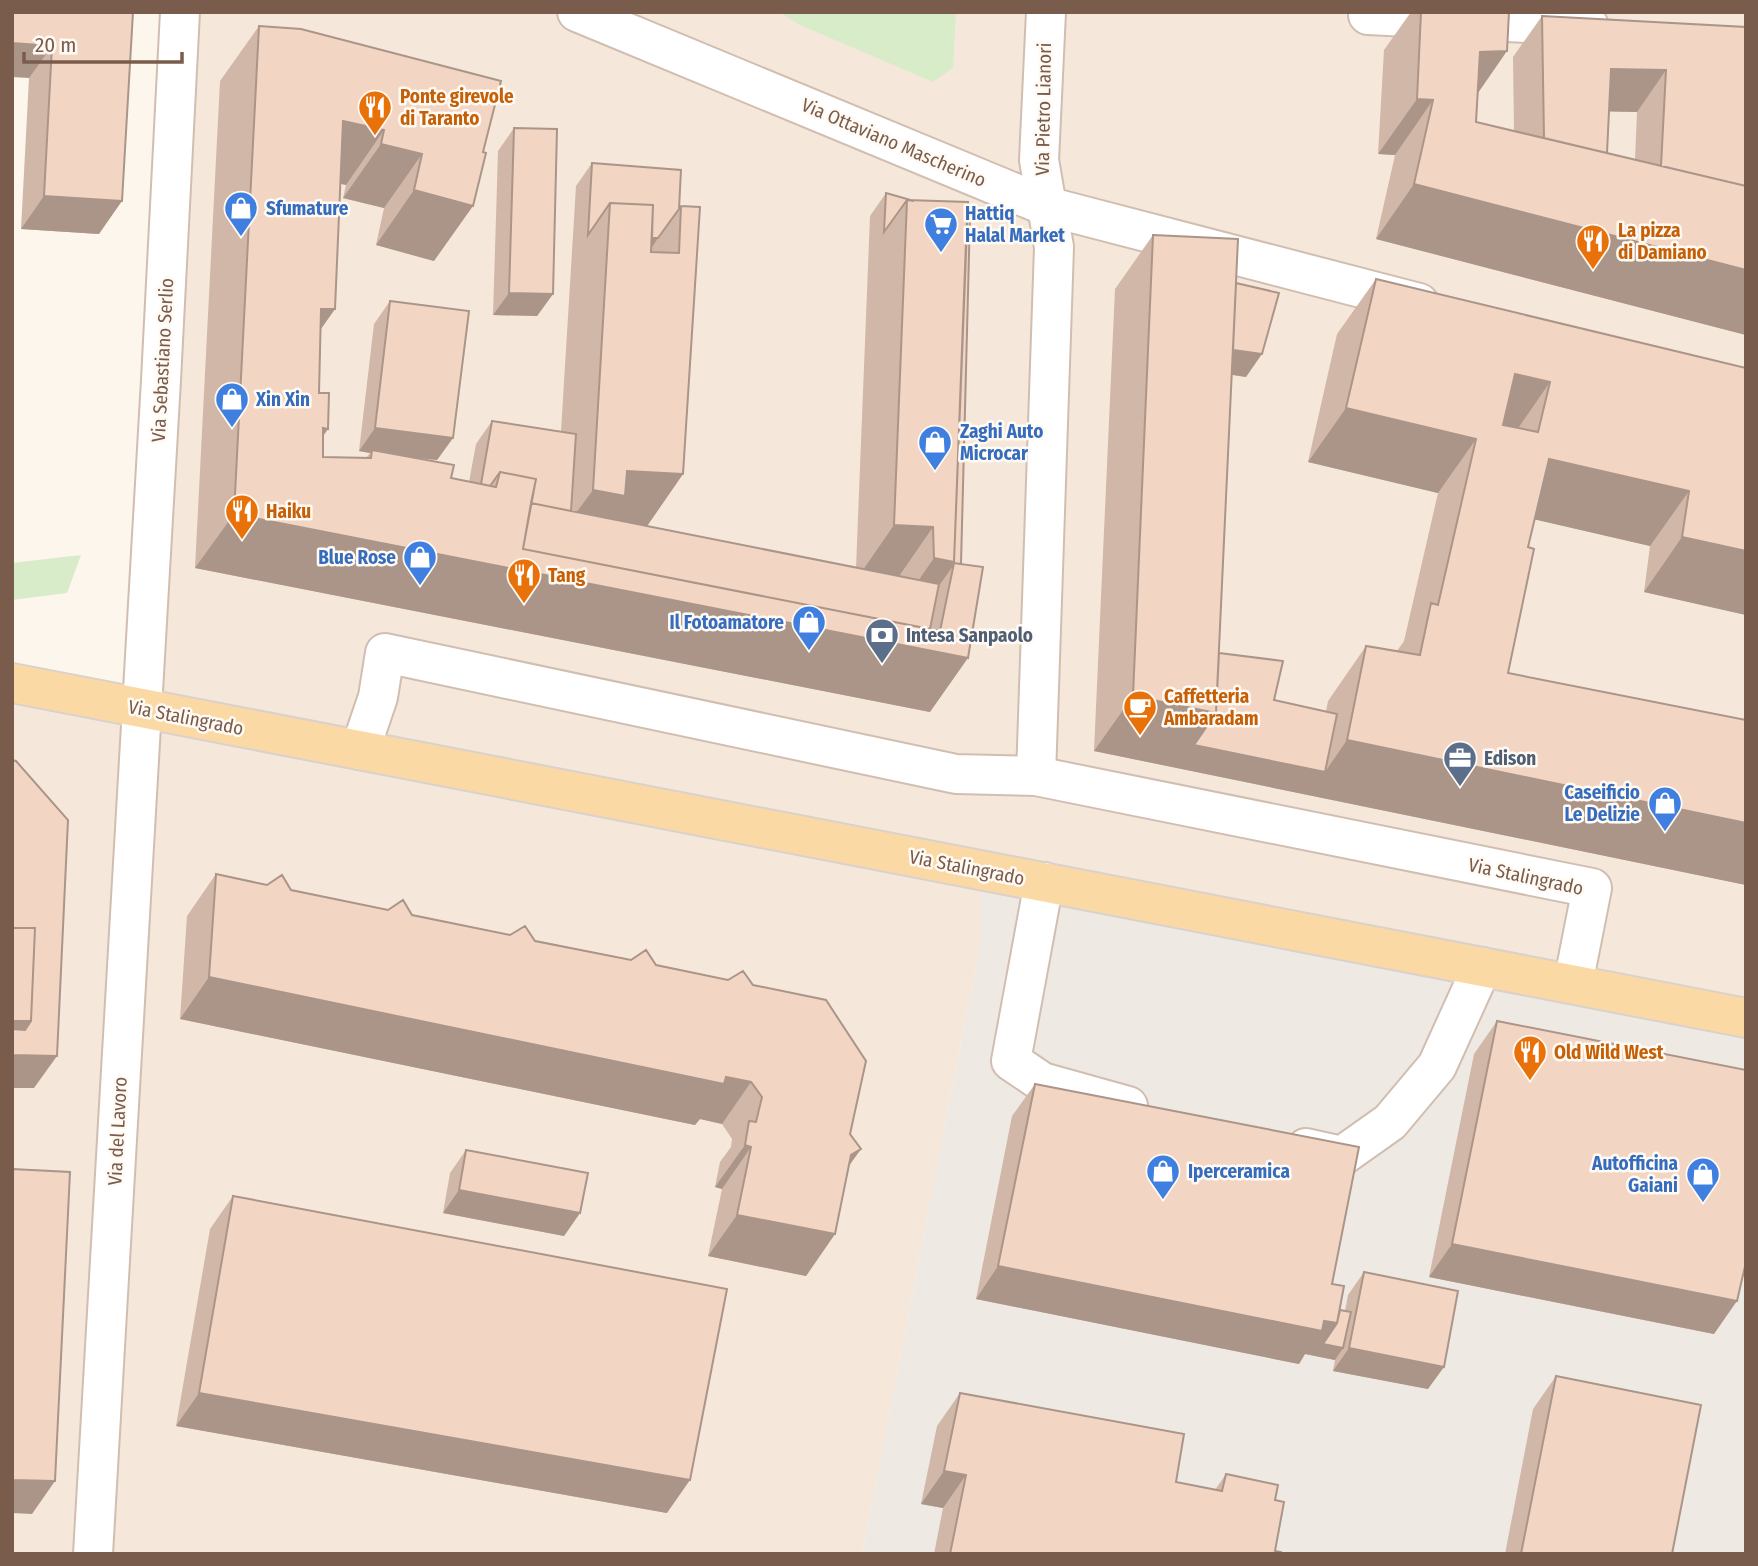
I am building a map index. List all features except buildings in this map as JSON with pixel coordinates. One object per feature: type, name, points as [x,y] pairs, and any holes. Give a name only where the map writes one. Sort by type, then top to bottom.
[{"type":"main road","name":"Via Stalingrado","points":[[12,683],[1746,1018]]},
{"type":"street","name":"Via Sebastiano Serlio","points":[[141,708],[180,12]]},
{"type":"street","name":"Via Ottaviano Mascherino","points":[[577,12],[1046,206],[1448,311]]},
{"type":"street","name":"Via Pietro Lianori","points":[[1046,12],[1039,160],[1046,206]]},
{"type":"street","points":[[1368,15],[1624,27]]},
{"type":"street","points":[[1036,776],[1054,247],[1046,206]]},
{"type":"street","name":"Via Stalingrado","points":[[360,750],[378,696],[385,653],[956,775],[1036,776],[1592,888],[1573,984]]},
{"type":"street","name":"Via del Lavoro","points":[[93,1554],[141,708]]},
{"type":"street","points":[[1044,882],[1011,1061],[1042,1082],[1159,1114]]},
{"type":"street","points":[[1277,1141],[1342,1156],[1390,1122],[1437,1066],[1482,967]]},
{"type":"shaded area","points":[[190,12],[1746,12],[1746,1018],[980,870],[980,945],[862,1554],[12,1554],[12,682],[140,708]]},
{"type":"shaded area","points":[[980,870],[1746,1018],[1746,1554],[862,1554],[980,945]]},
{"type":"green space","points":[[779,12],[956,12],[953,68],[933,82],[800,25]]},
{"type":"green space","points":[[81,555],[67,593],[12,600],[12,563]]},
{"type":"place","name":"Ponte girevole di Taranto","points":[[375,137]]},
{"type":"place","name":"Sfumature","points":[[241,238]]},
{"type":"place","name":"Hattiq Halal Market","points":[[941,254]]},
{"type":"place","name":"La pizza di Damiano","points":[[1593,271]]},
{"type":"place","name":"Xin Xin","points":[[232,429]]},
{"type":"place","name":"Zaghi Auto Microcar","points":[[935,472]]},
{"type":"place","name":"Haiku","points":[[242,541]]},
{"type":"place","name":"Blue Rose","points":[[420,587]]},
{"type":"place","name":"Tang","points":[[524,605]]},
{"type":"place","name":"Il Fotoamatore","points":[[809,652]]},
{"type":"place","name":"Intesa Sanpaolo","points":[[882,665]]},
{"type":"place","name":"Caffetteria Ambaradam","points":[[1140,737]]},
{"type":"place","name":"Edison","points":[[1460,788]]},
{"type":"place","name":"Caseificio Le Delizie","points":[[1665,833]]},
{"type":"place","name":"Old Wild West","points":[[1530,1082]]},
{"type":"place","name":"Iperceramica","points":[[1163,1201]]},
{"type":"place","name":"Autofficina Gaiani","points":[[1703,1204]]}]
